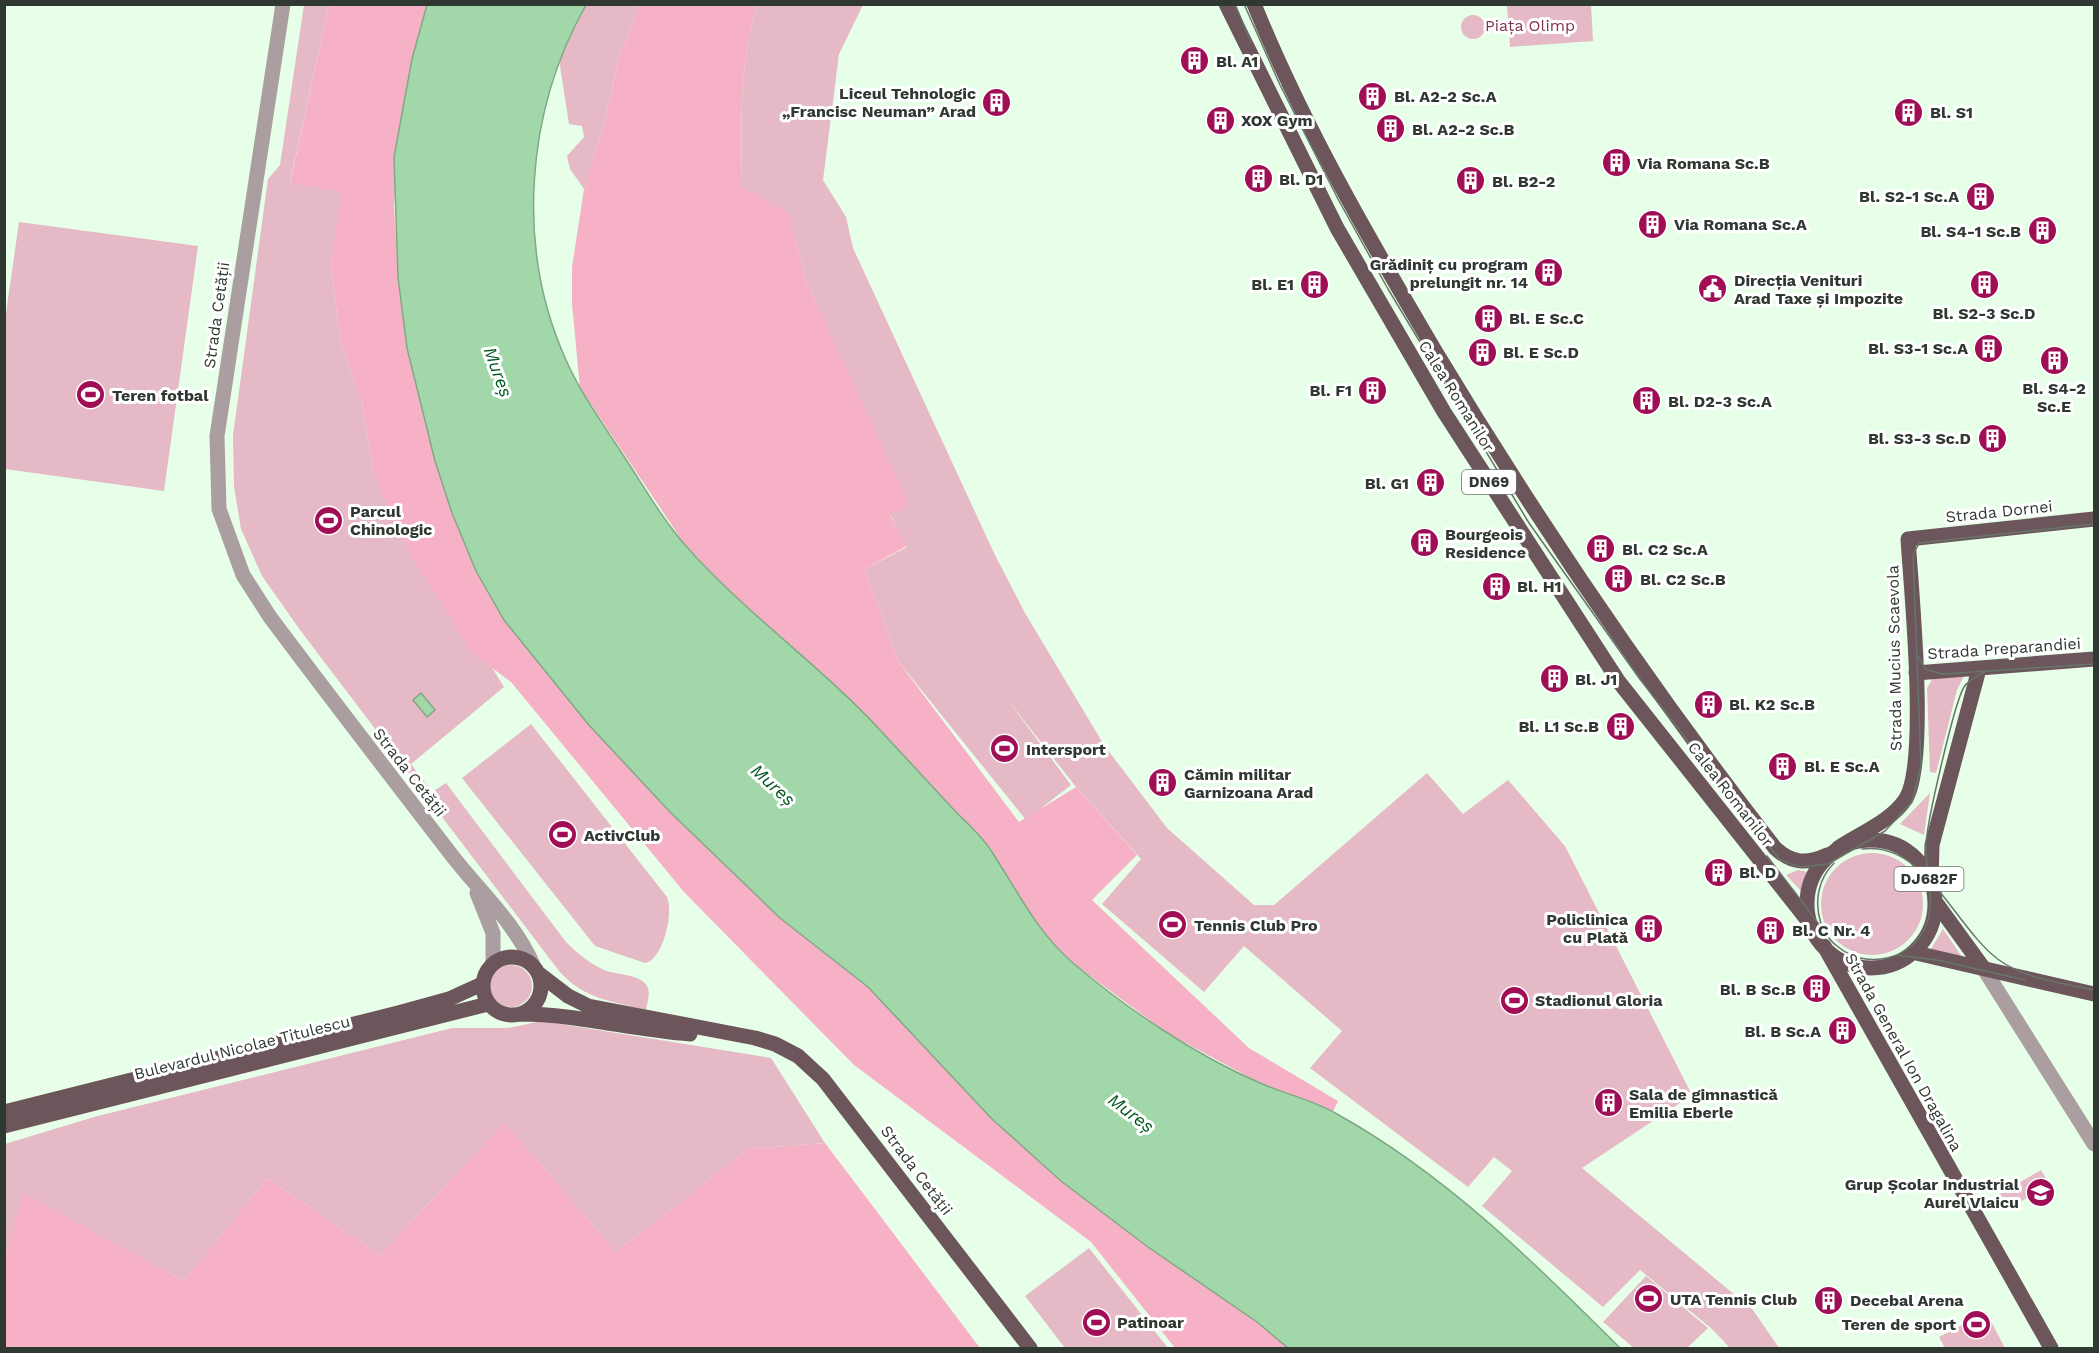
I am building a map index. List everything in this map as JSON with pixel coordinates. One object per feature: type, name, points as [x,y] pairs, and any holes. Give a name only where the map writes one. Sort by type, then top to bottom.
[{"type":"main road","name":"Calea Romanilor","points":[[1226,4],[1337,228],[1444,412],[1619,682],[1809,922]]},
{"type":"main road","name":"Calea Romanilor","points":[[1254,4],[1300,110],[1345,196],[1449,375],[1541,522],[1631,653],[1775,848],[1798,862],[1812,861],[1832,851]]},
{"type":"main road","name":"Strada Dornei","points":[[1908,539],[2094,519]]},
{"type":"main road","name":"Strada Mucius Scaevola","points":[[1832,851],[1895,810],[1909,792],[1917,725],[1908,539]]},
{"type":"main road","name":"Strada Preparandiei","points":[[1916,673],[2094,659]]},
{"type":"main road","name":"DJ682F","points":[[1931,884],[1932,845],[1979,669]]},
{"type":"main road","name":"DJ682F","points":[[1832,851],[1867,841],[1896,845],[1913,856],[1931,884],[1937,904],[1933,925],[1916,953]]},
{"type":"main road","points":[[1832,851],[1811,875],[1807,887],[1809,922],[1824,946],[1841,959],[1869,968],[1897,963],[1916,953],[1982,966],[2094,994]]},
{"type":"main road","points":[[1937,904],[1982,966]]},
{"type":"main road","name":"Strada General Ion Dragalina","points":[[1824,946],[2051,1348]]},
{"type":"main road","name":"Strada Cetății","points":[[482,984],[487,970],[493,963],[514,957],[536,970],[568,996],[588,1006],[755,1038],[775,1044],[798,1056],[824,1079],[1030,1348]]},
{"type":"main road","points":[[520,1014],[532,1007],[540,994],[536,970]]},
{"type":"main road","points":[[482,984],[488,1004]]},
{"type":"main road","name":"Bulevardul Nicolae Titulescu","points":[[4,1112],[398,1013],[449,999],[482,984]]},
{"type":"main road","name":"Strada Cetății","points":[[488,1004],[505,1015],[554,1015],[651,1031],[755,1038]]},
{"type":"main road","name":"Bulevardul Nicolae Titulescu","points":[[4,1126],[488,1004]]},
{"type":"street","name":"Strada Cetății","points":[[283,4],[217,436],[219,509],[243,575],[270,617],[469,877],[506,919],[527,951],[536,970]]},
{"type":"street","name":"Strada Cetății","points":[[469,877],[490,920],[493,933],[493,963]]},
{"type":"street","points":[[1982,966],[2094,1144]]},
{"type":"green space","name":"Parcul Chinologic","points":[[304,5],[329,5],[290,182],[342,192],[331,266],[340,339],[362,402],[374,476],[504,687],[411,764],[432,792],[446,783],[570,946],[588,961],[604,970],[634,977],[644,982],[649,992],[646,1010],[599,998],[578,988],[559,971],[300,630],[262,576],[241,529],[234,487],[233,435],[268,179],[280,165]]},
{"type":"green space","points":[[586,5],[640,5],[619,57],[604,125],[584,189],[570,169],[567,156],[584,137],[582,126],[569,124],[559,60],[568,37]]},
{"type":"green space","points":[[757,5],[863,5],[839,54],[823,180],[846,217],[853,248],[994,553],[1025,613],[1104,745],[1167,828],[1254,905],[1274,905],[1427,773],[1463,814],[1508,780],[1565,846],[1692,1095],[1582,1168],[1753,1310],[1779,1348],[1730,1348],[1712,1329],[1640,1270],[1603,1307],[1482,1206],[1512,1171],[1494,1157],[1468,1187],[1310,1068],[1342,1031],[1244,946],[1204,992],[1102,904],[1141,859],[1076,787],[1004,695],[1071,785],[1026,820],[898,661],[865,569],[907,547],[890,514],[908,504],[807,283],[788,213],[742,187],[744,73]]},
{"type":"green space","name":"Piața Olimp","points":[[1591,5],[1593,41],[1510,47],[1507,6]]},
{"type":"green space","points":[[1473,15],[1482,18],[1485,27],[1482,36],[1473,39],[1464,36],[1461,27],[1464,18]]},
{"type":"green space","name":"Teren fotbal","points":[[19,222],[198,246],[164,491],[5,469],[5,320]]},
{"type":"green space","points":[[1964,676],[1957,690],[1936,773],[1930,772],[1927,688],[1933,678]]},
{"type":"green space","name":"ActivClub","points":[[531,724],[667,897],[668,924],[662,945],[657,954],[645,963],[595,946],[462,778]]},
{"type":"green space","points":[[1930,793],[1924,835],[1900,824]]},
{"type":"green space","points":[[1872,853],[1892,856],[1901,861],[1915,875],[1920,884],[1923,904],[1920,924],[1915,933],[1901,947],[1892,952],[1872,955],[1852,952],[1843,947],[1829,933],[1824,924],[1821,904],[1824,884],[1829,875],[1843,861],[1852,856]]},
{"type":"green space","points":[[1798,870],[1808,872],[1802,892],[1786,875]]},
{"type":"green space","points":[[1943,929],[1964,960],[1929,952]]},
{"type":"green space","points":[[511,965],[519,966],[526,971],[531,978],[531,994],[526,1001],[519,1006],[511,1007],[503,1006],[496,1001],[491,994],[490,986],[491,978],[496,971],[503,966]]},
{"type":"green space","points":[[542,1021],[771,1058],[825,1143],[748,1149],[616,1252],[505,1122],[380,1255],[267,1178],[184,1281],[24,1194],[5,1256],[5,1144],[94,1117],[452,1028],[508,1028]]},
{"type":"green space","points":[[2041,1170],[2050,1185],[2004,1211],[1995,1197]]},
{"type":"green space","name":"Patinoar","points":[[1089,1248],[1168,1348],[1065,1348],[1025,1296]]},
{"type":"green space","name":"UTA Tennis Club","points":[[1646,1276],[1708,1328],[1687,1348],[1634,1348],[1603,1322]]},
{"type":"green space","name":"Teren de sport","points":[[1986,1312],[2005,1348],[1945,1348],[1939,1337]]},
{"type":"shaded area","points":[[329,5],[427,5],[412,59],[394,204],[398,277],[407,348],[435,461],[452,513],[476,571],[504,620],[588,724],[670,812],[780,918],[868,987],[992,1119],[1061,1181],[1148,1247],[1257,1322],[1288,1348],[1175,1348],[1091,1242],[854,1065],[684,892],[511,682],[473,654],[413,559],[374,476],[362,402],[340,339],[331,266],[341,192],[290,183]]},
{"type":"shaded area","points":[[640,5],[757,5],[744,73],[742,187],[788,212],[807,283],[909,504],[890,515],[907,546],[865,569],[898,661],[1019,822],[1076,787],[1137,855],[1092,900],[1249,1048],[1338,1101],[1333,1112],[1256,1081],[1167,1033],[1074,964],[1042,933],[1013,890],[991,849],[867,716],[725,587],[683,542],[580,388],[572,304],[572,267],[584,189],[604,125],[619,57]]},
{"type":"shaded area","points":[[505,1122],[616,1252],[748,1149],[825,1143],[980,1348],[5,1348],[5,1256],[23,1193],[184,1281],[267,1178],[380,1255]]},
{"type":"water","name":"Mureș","points":[[427,5],[586,5],[566,46],[550,89],[540,134],[534,180],[534,226],[539,272],[550,317],[578,385],[653,502],[686,546],[733,594],[857,706],[980,836],[1038,925],[1073,963],[1139,1014],[1187,1045],[1260,1083],[1328,1109],[1415,1164],[1451,1191],[1521,1252],[1620,1348],[1288,1348],[1257,1322],[1148,1247],[1061,1181],[992,1119],[868,987],[780,918],[670,812],[588,724],[504,620],[476,571],[452,513],[435,461],[407,348],[398,277],[394,157],[412,59]]},
{"type":"water","points":[[421,693],[435,710],[427,717],[413,700]]},
{"type":"tram line","points":[[1235,4],[1251,42]]},
{"type":"tram line","points":[[1244,4],[1280,85],[1338,199],[1388,289],[1529,523],[1639,678],[1780,860],[1801,867],[1828,864],[1885,831],[1912,802],[1921,766],[1913,555],[1919,543],[2094,524]]},
{"type":"tram line","points":[[1918,656],[1925,669],[1942,674],[2094,664]]},
{"type":"tram line","points":[[1767,856],[1830,940],[1849,954],[1861,958],[1888,958],[1912,946],[1921,936],[1930,913],[1926,856],[1927,834],[1954,716],[1966,684],[1986,671]]},
{"type":"tram line","points":[[1862,849],[1884,850],[1904,858],[1938,889],[1983,946],[1999,960],[2020,972],[2045,980],[2094,990]]},
{"type":"tram line","points":[[1821,924],[1818,907],[1819,891],[1824,876],[1834,863]]},
{"type":"tram line","points":[[1897,955],[1937,960],[2025,980]]},
{"type":"place","name":"Bl. A1","points":[[1195,61]]},
{"type":"place","name":"Bl. A2-2 Sc.A","points":[[1373,96]]},
{"type":"place","name":"Liceul Tehnologic „Francisc Neuman” Arad","points":[[997,102]]},
{"type":"place","name":"Bl. S1","points":[[1909,112]]},
{"type":"place","name":"XOX Gym","points":[[1220,120]]},
{"type":"place","name":"Bl. A2-2 Sc.B","points":[[1391,129]]},
{"type":"place","name":"Via Romana Sc.B","points":[[1616,163]]},
{"type":"place","name":"Bl. D1","points":[[1258,179]]},
{"type":"place","name":"Bl. B2-2","points":[[1471,181]]},
{"type":"place","name":"Bl. S2-1 Sc.A","points":[[1980,196]]},
{"type":"place","name":"Via Romana Sc.A","points":[[1653,224]]},
{"type":"place","name":"Bl. S4-1 Sc.B","points":[[2042,231]]},
{"type":"place","name":"Grădiniț cu program prelungit nr. 14","points":[[1549,273]]},
{"type":"place","name":"Bl. E1","points":[[1315,284]]},
{"type":"place","name":"Bl. S2-3 Sc.D","points":[[1984,285]]},
{"type":"place","name":"Direcția Venituri Arad Taxe și Impozite","points":[[1713,289]]},
{"type":"place","name":"Bl. E Sc.C","points":[[1488,318]]},
{"type":"place","name":"Bl. S3-1 Sc.A","points":[[1989,348]]},
{"type":"place","name":"Bl. E Sc.D","points":[[1482,352]]},
{"type":"place","name":"Bl. S4-2 Sc.E","points":[[2054,360]]},
{"type":"place","name":"Bl. F1","points":[[1373,390]]},
{"type":"place","name":"Teren fotbal","points":[[91,395]]},
{"type":"place","name":"Bl. D2-3 Sc.A","points":[[1647,401]]},
{"type":"place","name":"Bl. S3-3 Sc.D","points":[[1992,438]]},
{"type":"place","name":"Bl. G1","points":[[1430,483]]},
{"type":"place","name":"Parcul Chinologic","points":[[329,520]]},
{"type":"place","name":"Bourgeois Residence","points":[[1424,543]]},
{"type":"place","name":"Bl. C2 Sc.A","points":[[1601,549]]},
{"type":"place","name":"Bl. C2 Sc.B","points":[[1619,579]]},
{"type":"place","name":"Bl. H1","points":[[1496,586]]},
{"type":"place","name":"Bl. J1","points":[[1554,679]]},
{"type":"place","name":"Bl. K2 Sc.B","points":[[1708,704]]},
{"type":"place","name":"Bl. L1 Sc.B","points":[[1620,726]]},
{"type":"place","name":"Intersport","points":[[1005,749]]},
{"type":"place","name":"Bl. E Sc.A","points":[[1783,766]]},
{"type":"place","name":"Cămin militar Garnizoana Arad","points":[[1163,783]]},
{"type":"place","name":"ActivClub","points":[[563,835]]},
{"type":"place","name":"Bl. D","points":[[1718,872]]},
{"type":"place","name":"Tennis Club Pro","points":[[1173,925]]},
{"type":"place","name":"Policlinica cu Plată","points":[[1649,928]]},
{"type":"place","name":"Bl. C Nr. 4","points":[[1771,930]]},
{"type":"place","name":"Bl. B Sc.B","points":[[1817,989]]},
{"type":"place","name":"Stadionul Gloria","points":[[1514,1000]]},
{"type":"place","name":"Bl. B Sc.A","points":[[1842,1031]]},
{"type":"place","name":"Sala de gimnastică Emilia Eberle","points":[[1608,1103]]},
{"type":"place","name":"Grup Școlar Industrial Aurel Vlaicu","points":[[2040,1193]]},
{"type":"place","name":"UTA Tennis Club","points":[[1649,1299]]},
{"type":"place","name":"Decebal Arena","points":[[1829,1300]]},
{"type":"place","name":"Patinoar","points":[[1096,1322]]},
{"type":"place","name":"Teren de sport","points":[[1977,1324]]}]
